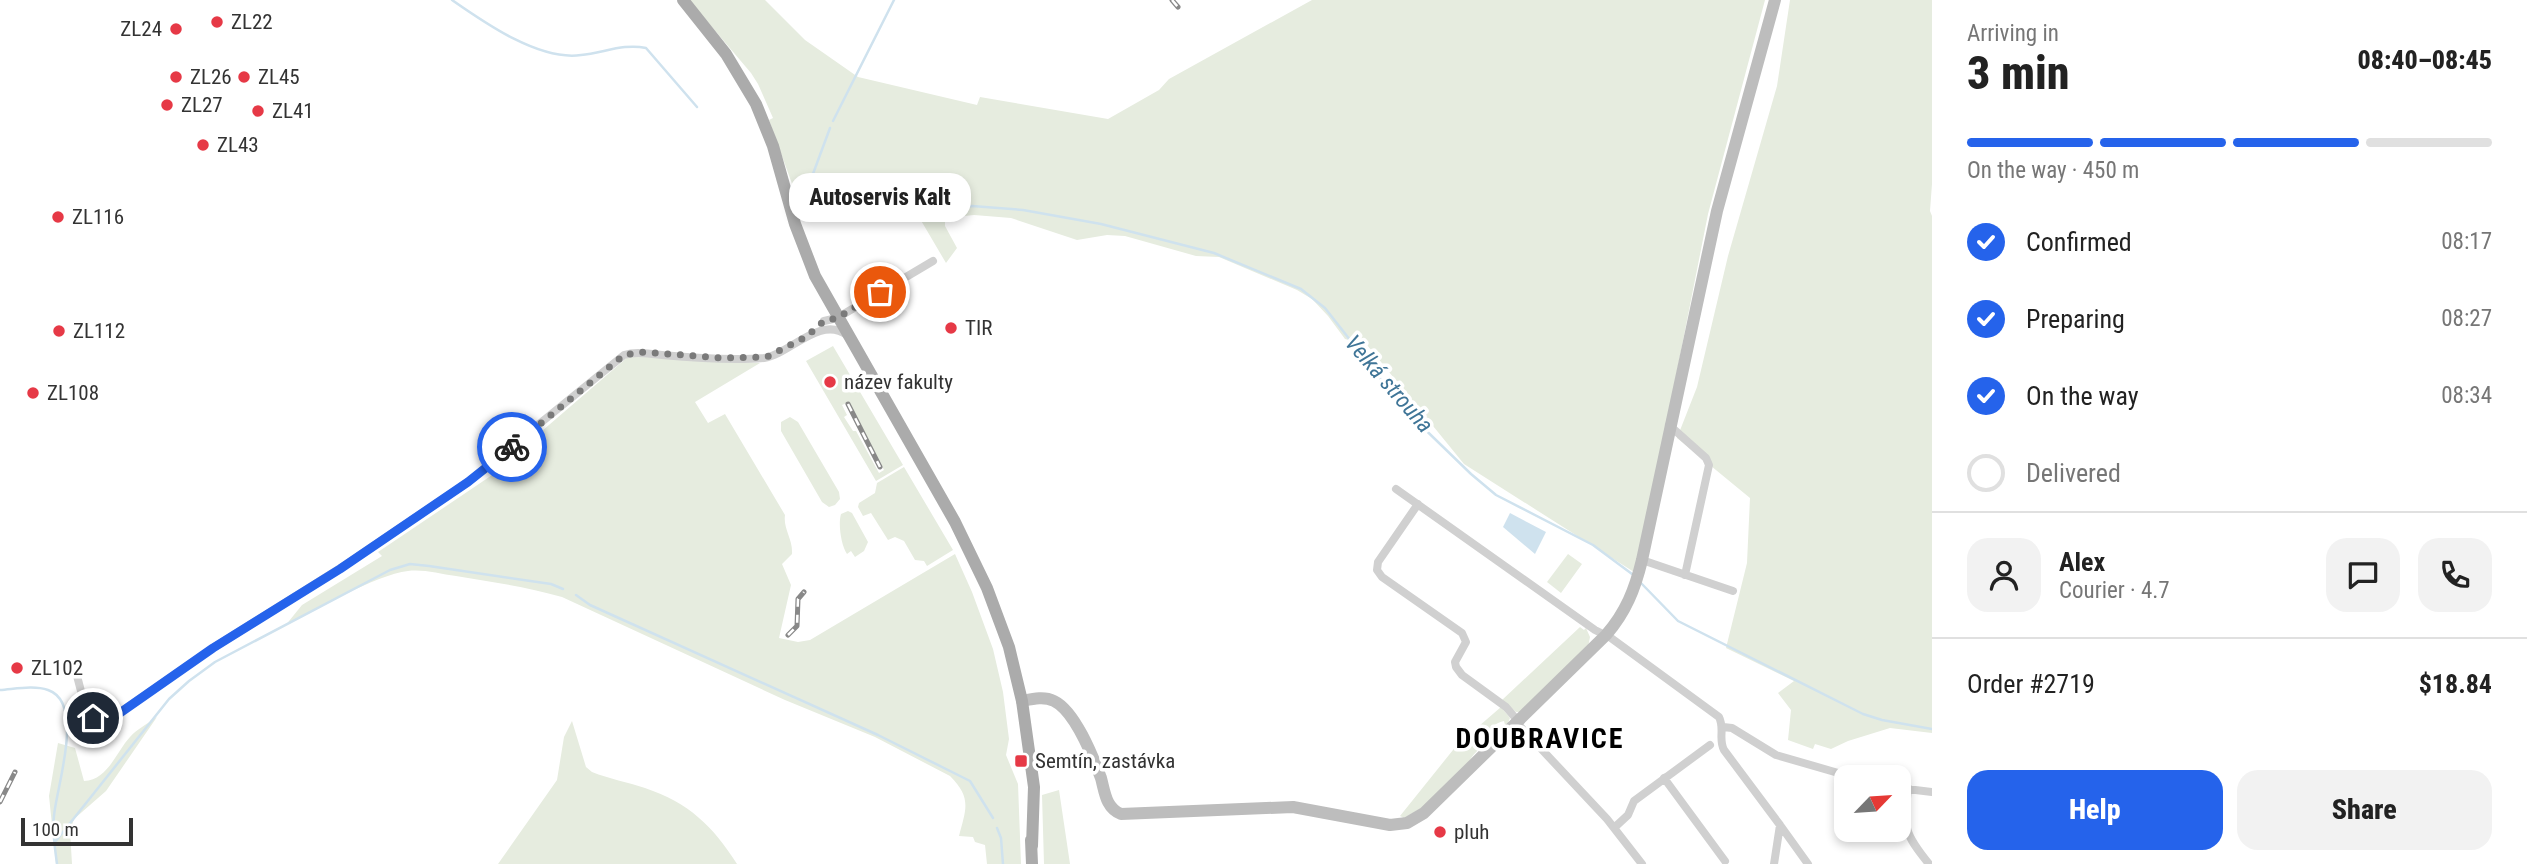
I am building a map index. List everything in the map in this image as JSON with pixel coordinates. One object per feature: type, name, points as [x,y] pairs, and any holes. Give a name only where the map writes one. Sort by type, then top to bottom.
[{"type":"main road","points":[[683,0],[726,54],[756,104],[773,146],[805,253],[827,301],[975,560],[1009,647],[1022,701],[1034,787],[1032,864]]},
{"type":"street","points":[[1022,701],[1047,699],[1065,710],[1094,762],[1108,802],[1114,811],[1127,815],[1293,807],[1390,825],[1402,824],[1424,813],[1606,635],[1628,606],[1642,560],[1717,211],[1775,0]]},
{"type":"street","points":[[76,672],[82,695],[94,721],[103,722],[213,648],[340,569],[468,482],[624,355],[644,352],[720,358],[772,356],[933,261]]},
{"type":"street","points":[[826,325],[827,301]]},
{"type":"street","points":[[826,325],[848,335]]},
{"type":"street","points":[[1670,425],[1706,458],[1709,465],[1685,575]]},
{"type":"street","points":[[1396,489],[1714,713],[1723,727],[1721,742],[1724,750],[1808,864]]},
{"type":"street","points":[[1418,504],[1378,562],[1377,570],[1462,633],[1466,642],[1455,662],[1458,672],[1503,704],[1615,827],[1642,864]]},
{"type":"street","points":[[1642,560],[1733,591]]},
{"type":"street","points":[[1723,727],[1731,728],[1776,755],[1834,772]]},
{"type":"street","points":[[1615,827],[1628,815],[1634,801],[1710,745]]},
{"type":"street","points":[[1664,778],[1725,862]]},
{"type":"street","points":[[1911,789],[1932,792]]},
{"type":"street","points":[[1774,864],[1780,825]]},
{"type":"street","points":[[1911,839],[1929,864]]},
{"type":"shaded area","points":[[689,0],[765,0],[805,40],[858,77],[977,105],[980,97],[1108,119],[1159,90],[1169,79],[1312,0],[1765,0],[1708,214],[1658,467],[1634,572],[1464,464],[1367,345],[1345,339],[1312,299],[1297,290],[1219,257],[1196,256],[1125,236],[1107,235],[1077,240],[1011,218],[974,215],[945,218],[945,226],[957,248],[946,263],[916,212],[822,200],[814,203],[810,213],[800,206],[769,120],[773,118],[758,84]]},
{"type":"shaded area","points":[[1790,0],[1932,0],[1932,733],[1890,728],[1831,749],[1815,744],[1813,749],[1788,740],[1791,710],[1778,693],[1794,681],[1726,648],[1747,563],[1750,498],[1677,438],[1697,387],[1728,256],[1777,86]]},
{"type":"shaded area","points":[[833,346],[903,465],[876,481],[806,361]],"holes":[[[849,402],[884,470],[879,473],[856,431],[853,431],[844,417],[847,415],[842,405]]]},
{"type":"shaded area","points":[[629,356],[760,363],[695,402],[708,423],[725,414],[785,515],[792,554],[782,564],[791,585],[779,638],[798,642],[810,640],[955,554],[993,649],[1003,692],[1009,739],[1006,755],[1018,784],[1021,864],[987,864],[985,845],[975,842],[973,837],[959,836],[965,804],[962,791],[950,776],[875,737],[785,700],[562,597],[426,571],[408,571],[363,586],[285,626],[302,605],[382,556],[378,552],[510,463],[535,437]]},
{"type":"shaded area","points":[[790,417],[798,422],[839,492],[840,499],[835,505],[829,507],[822,502],[781,431],[781,422]]},
{"type":"shaded area","points":[[904,467],[953,550],[927,566],[924,561],[915,560],[904,541],[895,537],[888,540],[871,513],[863,516],[858,507],[859,503],[875,493],[877,483]]},
{"type":"shaded area","points":[[848,511],[852,513],[868,542],[864,551],[855,557],[851,551],[847,554],[841,534],[841,514]]},
{"type":"shaded area","points":[[1568,554],[1582,564],[1561,593],[1547,582]]},
{"type":"shaded area","points":[[1580,627],[1584,630],[1586,628],[1590,637],[1588,647],[1521,712],[1516,712],[1502,700]]},
{"type":"shaded area","points":[[1501,707],[1510,718],[1508,723],[1505,725],[1504,721],[1492,727],[1469,762],[1423,807],[1404,818],[1400,816],[1457,745]]},
{"type":"shaded area","points":[[157,717],[106,791],[74,819],[70,831],[72,864],[56,864],[49,796],[58,743],[75,748],[84,781],[92,779],[105,771],[133,734]]},
{"type":"shaded area","points":[[572,721],[586,767],[592,772],[639,786],[675,801],[709,827],[737,864],[498,864],[557,780],[564,737]]},
{"type":"shaded area","points":[[1059,790],[1070,864],[1044,864],[1042,795]]},
{"type":"water","points":[[1510,513],[1546,532],[1535,554],[1503,527]]},
{"type":"waterway","name":"Velká strouha","points":[[452,0],[513,38],[548,52],[581,55],[622,47],[646,48],[697,107]]},
{"type":"waterway","points":[[833,121],[894,0]]},
{"type":"waterway","points":[[807,190],[830,128]]},
{"type":"waterway","name":"Velká strouha","points":[[790,187],[893,207],[972,206],[1023,210],[1101,224],[1214,253],[1301,289],[1325,308],[1405,410],[1471,474],[1496,495],[1593,545],[1632,574]]},
{"type":"waterway","points":[[55,842],[169,699],[189,681],[215,662],[390,570],[410,564],[429,566],[551,584],[563,589]]},
{"type":"waterway","name":"Velká strouha","points":[[1640,582],[1678,621],[1863,714],[1932,729]]},
{"type":"waterway","points":[[576,595],[590,605],[878,735],[970,781],[993,818]]},
{"type":"waterway","points":[[0,690],[48,690],[59,698],[65,711],[66,747],[53,822],[57,864]]},
{"type":"waterway","points":[[997,828],[1001,838],[1003,864]]},
{"type":"railway","points":[[1172,0],[1178,7]]},
{"type":"railway","points":[[848,404],[880,467]]},
{"type":"railway","points":[[788,635],[797,626],[798,599],[804,592]]},
{"type":"railway","points":[[0,802],[15,772]]},
{"type":"way so far","points":[[512,447],[624,355],[644,352],[720,358],[772,356],[806,337],[824,321],[837,318],[880,292]]},
{"type":"place","name":"ZL22","points":[[217,22]]},
{"type":"place","name":"ZL24","points":[[176,29]]},
{"type":"place","name":"ZL26","points":[[176,77]]},
{"type":"place","name":"ZL45","points":[[244,77]]},
{"type":"place","name":"ZL27","points":[[167,105]]},
{"type":"place","name":"ZL41","points":[[258,111]]},
{"type":"place","name":"ZL43","points":[[203,145]]},
{"type":"place","name":"ZL116","points":[[58,217]]},
{"type":"place","name":"Autoservis Kalt","points":[[880,292]]},
{"type":"place","name":"TIR","points":[[951,328]]},
{"type":"place","name":"ZL112","points":[[59,331]]},
{"type":"place","name":"název fakulty","points":[[830,382]]},
{"type":"place","name":"ZL108","points":[[33,393]]},
{"type":"place","name":"ZL102","points":[[17,668]]},
{"type":"place","name":"Semtín, zastávka","points":[[1021,761]]},
{"type":"place","name":"pluh","points":[[1440,832]]},
{"type":"district","name":"DOUBRAVICE","points":[[1540,738]]},
{"type":"route","points":[[93,718],[100,723],[117,715],[213,648],[340,569],[468,482],[512,447]]}]
